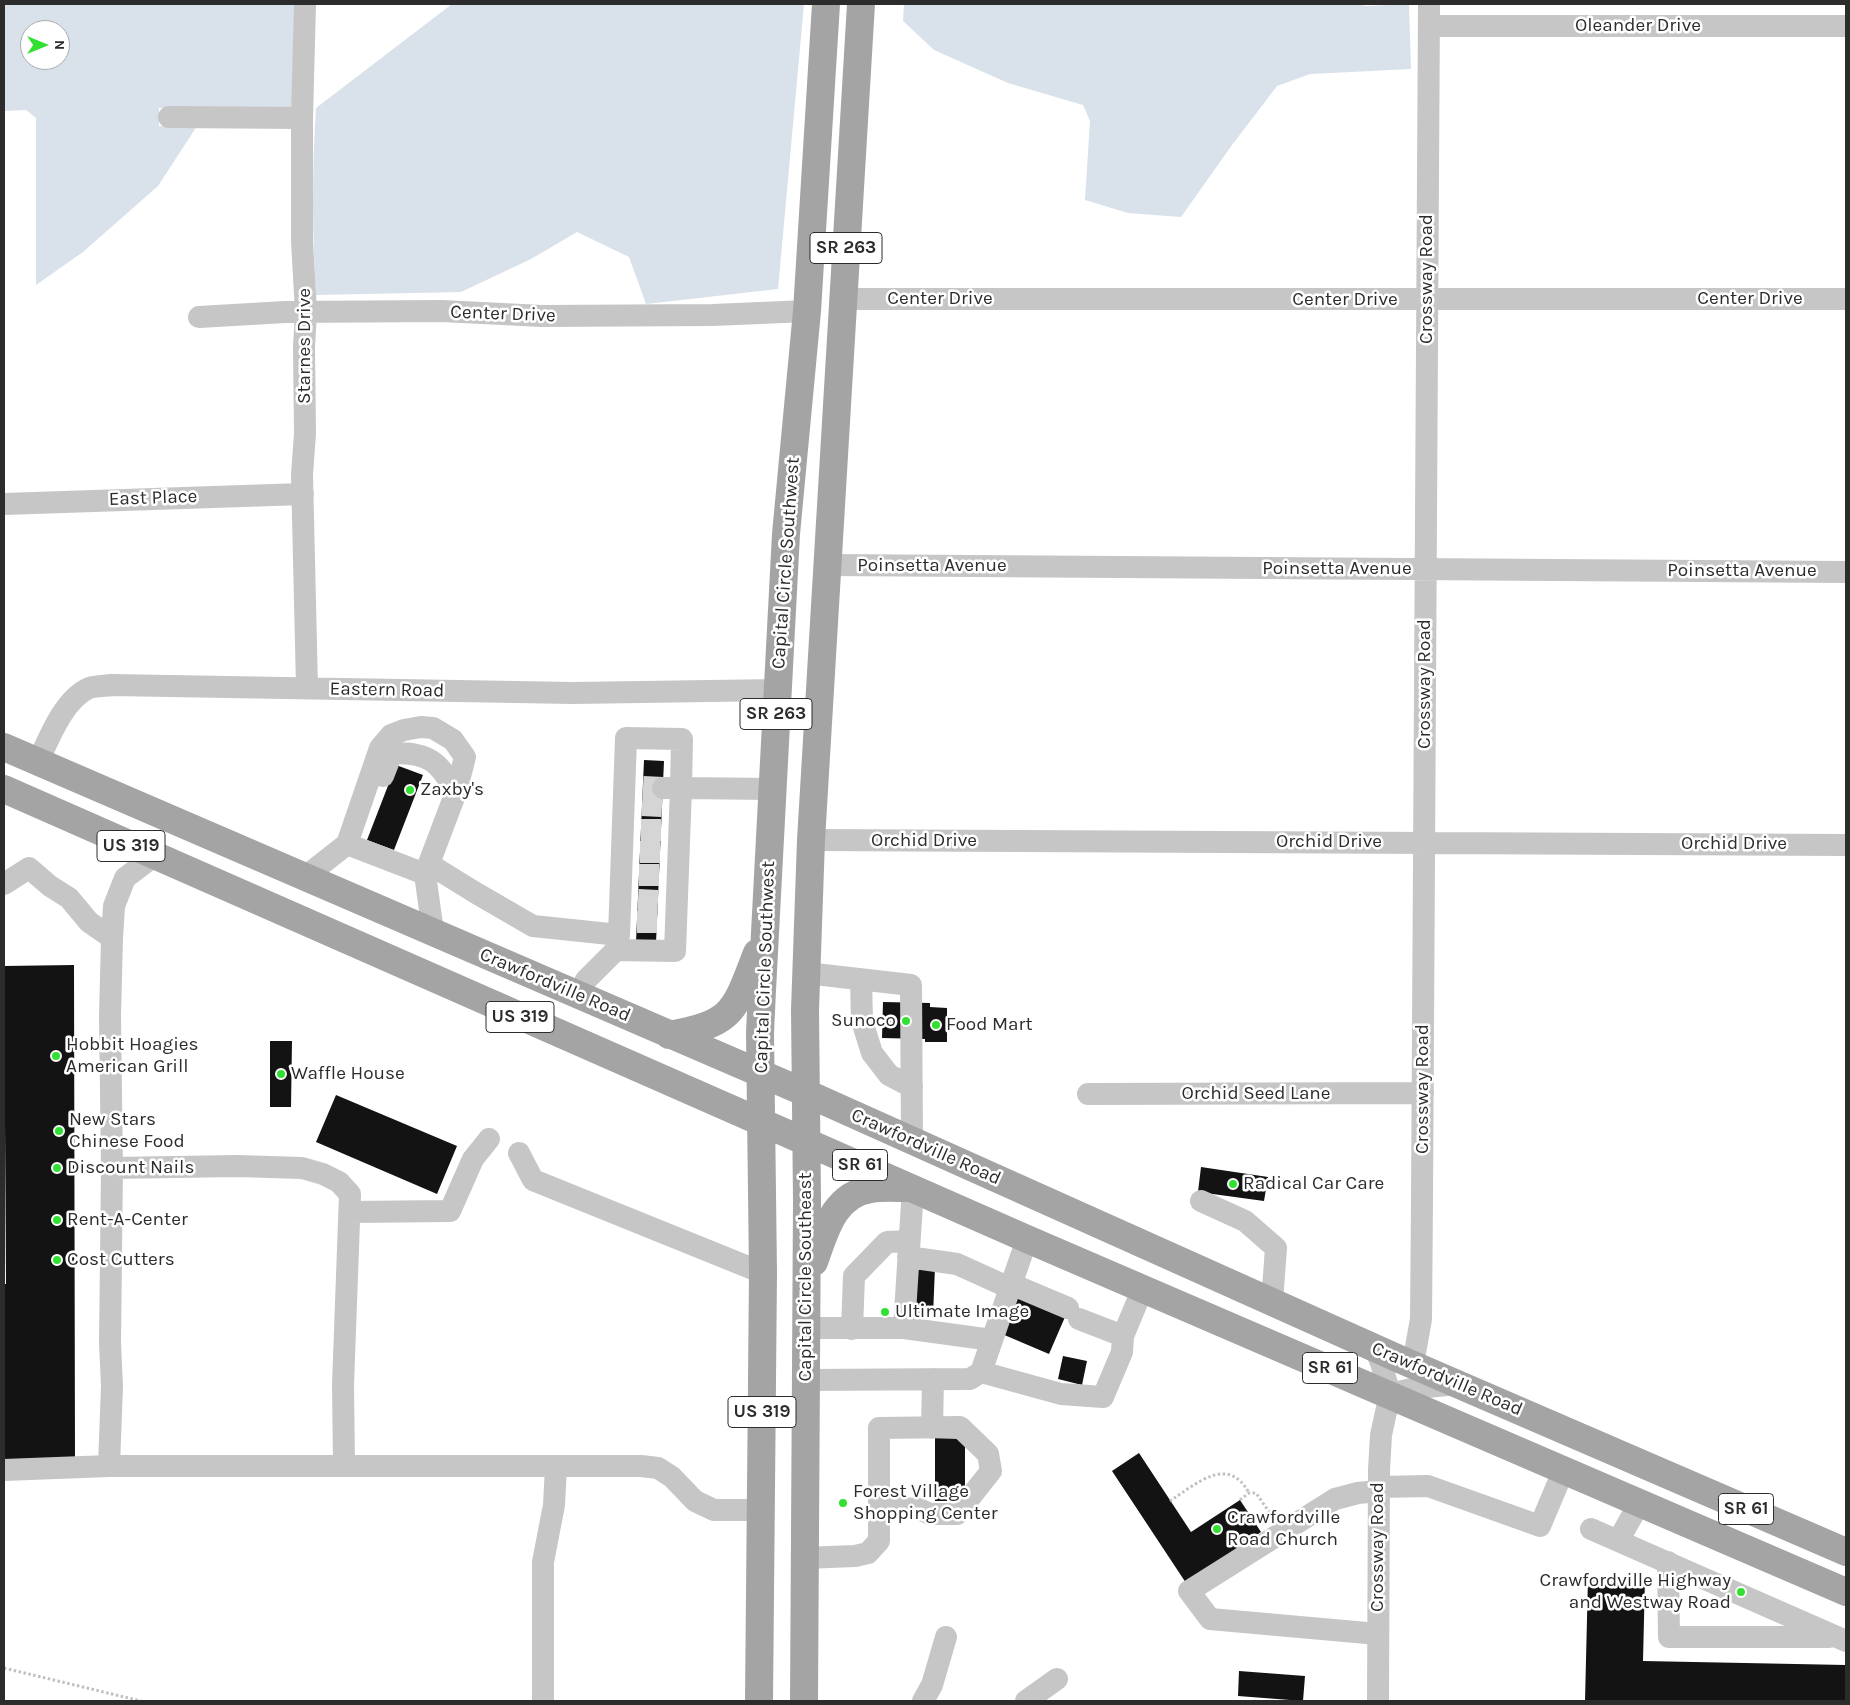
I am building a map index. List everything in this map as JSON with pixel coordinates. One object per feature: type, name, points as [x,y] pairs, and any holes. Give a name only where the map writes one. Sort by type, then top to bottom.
[{"type":"main road","name":"Capital Circle Southwest","points":[[762,1123],[760,1033],[786,534],[807,311],[826,4]]},
{"type":"main road","name":"SR 263","points":[[806,1093],[806,973],[811,840],[861,4]]},
{"type":"main road","name":"Crawfordville Road","points":[[20,754],[806,1093],[1375,1348],[1846,1552]]},
{"type":"main road","points":[[20,754],[41,782],[47,808],[79,802],[128,800]]},
{"type":"main road","name":"Crawfordville Road","points":[[4,789],[1027,1239],[1841,1587]]},
{"type":"main road","points":[[669,1035],[708,1027],[729,1012],[739,998],[765,930]]},
{"type":"main road","name":"Capital Circle Southeast","points":[[804,1701],[806,1093]]},
{"type":"main road","name":"US 319","points":[[758,1701],[763,1273],[762,1123]]},
{"type":"main road","points":[[806,1285],[830,1218],[845,1201],[855,1194],[868,1190],[913,1188]]},
{"type":"main road","points":[[1640,1502],[1659,1494],[1701,1490]]},
{"type":"main road","points":[[759,1646],[773,1672],[774,1701]]},
{"type":"street","name":"Starnes Drive","points":[[305,4],[302,118],[302,241],[306,312],[304,347],[306,408],[303,494],[307,688]]},
{"type":"street","name":"Crossway Road","points":[[1413,1364],[1421,1319],[1429,4]]},
{"type":"street","name":"Oleander Drive","points":[[1429,26],[1846,26]]},
{"type":"street","points":[[169,117],[302,118]]},
{"type":"street","name":"Center Drive","points":[[843,299],[1846,299]]},
{"type":"street","name":"Center Drive","points":[[199,317],[306,312],[442,311],[552,316],[713,315],[807,311]]},
{"type":"street","name":"East Place","points":[[4,504],[303,494]]},
{"type":"street","name":"Poinsetta Avenue","points":[[827,565],[1846,572]]},
{"type":"street","name":"Eastern Road","points":[[20,754],[55,726],[75,696],[90,688],[112,685],[573,693],[778,690]]},
{"type":"street","points":[[352,846],[380,748],[391,736],[404,730],[420,727],[433,728],[453,740],[466,757],[456,792],[427,869],[433,932]]},
{"type":"street","points":[[305,877],[352,846],[392,753],[408,752],[433,761],[443,769],[456,792]]},
{"type":"street","points":[[653,797],[772,789]]},
{"type":"street","points":[[579,995],[586,980],[642,918],[649,875],[653,797]]},
{"type":"street","points":[[642,918],[649,875],[653,797]]},
{"type":"street","name":"Orchid Drive","points":[[811,840],[1846,844]]},
{"type":"street","points":[[352,846],[427,869],[476,893],[534,926],[642,918]]},
{"type":"street","points":[[109,1466],[112,1386],[110,1343],[112,1168],[110,1016],[114,906],[124,878],[154,856]]},
{"type":"street","points":[[4,884],[29,868],[50,886],[69,898],[89,922],[112,938]]},
{"type":"street","points":[[806,973],[912,985],[912,1141]]},
{"type":"street","points":[[861,979],[862,1021],[872,1053],[889,1076],[912,1087]]},
{"type":"street","name":"Orchid Seed Lane","points":[[1088,1094],[1423,1093]]},
{"type":"street","points":[[350,1212],[450,1210],[473,1159],[488,1139]]},
{"type":"street","points":[[519,1153],[533,1180],[763,1273]]},
{"type":"street","points":[[112,1168],[238,1166],[302,1168],[323,1174],[339,1182],[350,1194],[344,1343],[344,1466]]},
{"type":"street","points":[[904,1328],[913,1188]]},
{"type":"street","points":[[1201,1202],[1245,1221],[1276,1248],[1272,1302]]},
{"type":"street","points":[[805,1380],[970,1379],[981,1372],[1027,1239]]},
{"type":"street","points":[[852,1329],[854,1276],[887,1242],[957,1264],[1123,1336]]},
{"type":"street","points":[[981,1372],[1061,1394],[1103,1397],[1122,1352],[1123,1336],[1143,1288]]},
{"type":"street","points":[[805,1328],[904,1328],[992,1340]]},
{"type":"street","points":[[1375,1348],[1382,1363],[1390,1394],[1416,1388],[1459,1384]]},
{"type":"street","points":[[932,1428],[933,1379]]},
{"type":"street","name":"Crossway Road","points":[[1378,1701],[1378,1489],[1380,1435],[1390,1394]]},
{"type":"street","points":[[804,1558],[856,1556],[868,1553],[879,1541],[879,1428],[960,1427],[988,1454],[990,1471],[957,1514],[930,1514],[919,1509],[880,1507]]},
{"type":"street","points":[[4,1470],[109,1466],[641,1466],[658,1468],[672,1477],[696,1501],[714,1510],[761,1510]]},
{"type":"street","points":[[543,1701],[543,1562],[554,1505],[556,1466]]},
{"type":"street","points":[[1378,1634],[1210,1618],[1189,1591],[1335,1499],[1378,1489],[1428,1486],[1540,1526],[1564,1470]]},
{"type":"street","points":[[1618,1541],[1640,1502]]},
{"type":"street","points":[[1591,1529],[1842,1639]]},
{"type":"street","points":[[1668,1562],[1669,1637],[1842,1639]]},
{"type":"street","points":[[924,1701],[932,1685],[946,1637]]},
{"type":"street","points":[[1026,1701],[1057,1679]]},
{"type":"path","points":[[1170,1501],[1211,1475],[1220,1473],[1229,1474],[1237,1478],[1244,1484],[1249,1493]]},
{"type":"path","points":[[1240,1500],[1249,1493],[1256,1493],[1260,1496],[1283,1532]]},
{"type":"path","points":[[4,1668],[141,1701]]},
{"type":"shaded area","points":[[4,4],[295,4],[292,109],[159,108],[159,126],[197,126],[158,186],[83,252],[36,285],[36,118],[26,110],[4,111]]},
{"type":"shaded area","points":[[452,4],[804,4],[778,289],[646,304],[629,257],[577,232],[531,259],[461,292],[316,295],[313,202],[316,108]]},
{"type":"shaded area","points":[[904,4],[1355,4],[1367,6],[1409,4],[1411,69],[1310,74],[1277,86],[1181,217],[1128,213],[1085,200],[1090,121],[1083,105],[1008,83],[934,50],[903,21]]},
{"type":"building","points":[[644,760],[664,761],[656,943],[636,942]]},
{"type":"building","points":[[396,765],[423,775],[394,850],[367,840]]},
{"type":"building","points":[[74,965],[75,1461],[4,1461],[4,1284],[6,1284],[4,966]]},
{"type":"building","name":"Sunoco","points":[[883,1002],[930,1003],[930,1007],[947,1008],[947,1042],[925,1042],[925,1039],[882,1038]]},
{"type":"building","name":"Waffle House","points":[[270,1041],[292,1041],[291,1107],[270,1107]]},
{"type":"building","points":[[336,1095],[457,1146],[437,1194],[316,1142]]},
{"type":"building","name":"Radical Car Care","points":[[1201,1167],[1268,1177],[1264,1201],[1198,1192]]},
{"type":"building","points":[[916,1266],[935,1267],[933,1316],[914,1316]]},
{"type":"building","points":[[1018,1297],[1065,1317],[1049,1354],[1002,1334]]},
{"type":"building","points":[[1063,1356],[1087,1361],[1082,1385],[1058,1379]]},
{"type":"building","points":[[935,1438],[965,1439],[965,1501],[935,1501]]},
{"type":"building","points":[[1139,1453],[1191,1532],[1240,1500],[1261,1532],[1186,1583],[1112,1471]]},
{"type":"building","points":[[1588,1577],[1645,1578],[1643,1661],[1846,1665],[1846,1701],[1585,1701]]},
{"type":"building","points":[[1239,1671],[1305,1676],[1303,1701],[1238,1696]]},
{"type":"tunnel","points":[[643,787],[663,788]]},
{"type":"tunnel","points":[[642,805],[662,806]]},
{"type":"tunnel","points":[[641,830],[661,830]]},
{"type":"tunnel","points":[[640,852],[660,852]]},
{"type":"tunnel","points":[[639,875],[659,875]]},
{"type":"tunnel","points":[[638,900],[658,901]]},
{"type":"tunnel","points":[[637,922],[657,922]]},
{"type":"place","name":"Zaxby's","points":[[410,790]]},
{"type":"place","name":"Sunoco","points":[[906,1021]]},
{"type":"place","name":"Food Mart","points":[[936,1025]]},
{"type":"place","name":"Hobbit Hoagies American Grill","points":[[56,1056]]},
{"type":"place","name":"Waffle House","points":[[281,1074]]},
{"type":"place","name":"New Stars Chinese Food","points":[[59,1131]]},
{"type":"place","name":"Discount Nails","points":[[57,1168]]},
{"type":"place","name":"Radical Car Care","points":[[1233,1184]]},
{"type":"place","name":"Rent-A-Center","points":[[57,1220]]},
{"type":"place","name":"Cost Cutters","points":[[57,1260]]},
{"type":"place","name":"Ultimate Image","points":[[885,1312]]},
{"type":"place","name":"Forest Village Shopping Center","points":[[843,1503]]},
{"type":"place","name":"Crawfordville Road Church","points":[[1217,1529]]},
{"type":"place","name":"Crawfordville Highway and Westway Road","points":[[1741,1592]]}]
